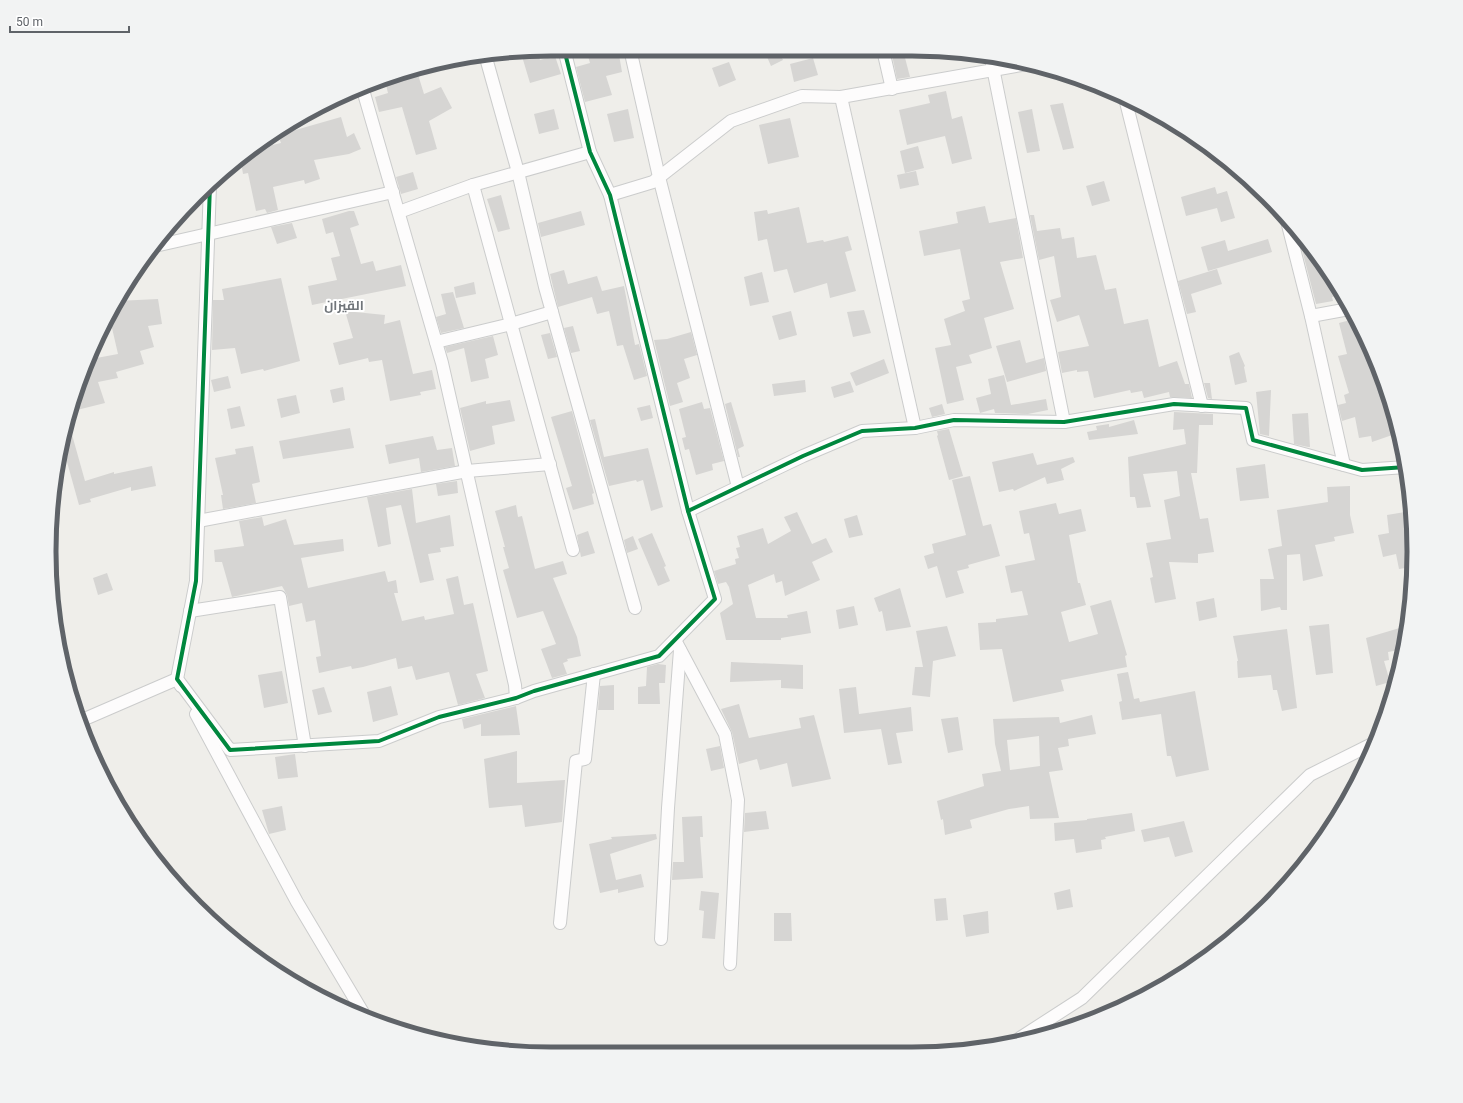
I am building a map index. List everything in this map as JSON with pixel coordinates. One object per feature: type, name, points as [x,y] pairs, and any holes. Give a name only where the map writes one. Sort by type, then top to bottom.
[{"type":"street","points":[[177,678],[230,750],[379,740],[439,717],[516,698],[534,691],[659,656],[678,645],[715,599],[688,511],[610,195],[590,152],[566,56]]},
{"type":"street","points":[[632,56],[659,177],[738,487]]},
{"type":"street","points":[[884,56],[892,89]]},
{"type":"street","points":[[487,60],[518,172],[552,312],[635,608]]},
{"type":"street","points":[[610,195],[653,182],[731,121],[802,96],[841,97],[892,89],[992,64],[1064,422]]},
{"type":"street","points":[[364,93],[436,342],[467,471],[515,685],[516,698]]},
{"type":"street","points":[[841,97],[915,428]]},
{"type":"street","points":[[1127,105],[1202,406]]},
{"type":"street","points":[[398,212],[473,185],[590,152]]},
{"type":"street","points":[[473,185],[573,550]]},
{"type":"street","points":[[163,244],[393,192]]},
{"type":"street","points":[[210,193],[196,581],[177,678],[296,902],[360,1008]]},
{"type":"street","points":[[1290,232],[1311,316],[1344,465]]},
{"type":"street","points":[[1311,316],[1344,310]]},
{"type":"street","points":[[436,342],[511,324],[552,312]]},
{"type":"street","points":[[688,511],[802,456],[862,431],[915,428],[954,420],[1064,422],[1174,404],[1246,408],[1253,440],[1362,470],[1399,467]]},
{"type":"street","points":[[198,521],[467,471],[550,464]]},
{"type":"street","points":[[190,611],[280,597],[305,746]]},
{"type":"street","points":[[661,939],[678,645]]},
{"type":"street","points":[[678,645],[725,734],[738,800],[730,964]]},
{"type":"street","points":[[560,923],[576,761],[585,759],[594,674]]},
{"type":"street","points":[[85,719],[177,678]]},
{"type":"street","points":[[1029,1033],[1082,998],[1310,775],[1367,747]]},
{"type":"building","points":[[539,56],[540,60],[555,56],[561,74],[530,83],[522,57]]},
{"type":"building","points":[[588,56],[619,56],[622,72],[606,76],[612,95],[585,102],[576,67],[590,63]]},
{"type":"building","points":[[767,56],[781,56],[783,60],[771,66]]},
{"type":"building","points":[[892,56],[905,56],[910,77],[897,79]]},
{"type":"building","points":[[813,58],[818,75],[794,82],[790,64]]},
{"type":"building","points":[[729,62],[736,80],[719,87],[712,68]]},
{"type":"building","points":[[418,74],[424,94],[441,87],[452,108],[429,121],[437,149],[416,155],[402,107],[379,112],[375,97],[388,93],[386,84]]},
{"type":"building","points":[[946,91],[952,119],[962,116],[972,159],[952,164],[945,136],[907,145],[899,110],[930,103],[928,95]]},
{"type":"building","points":[[1063,103],[1074,148],[1063,150],[1050,105]]},
{"type":"building","points":[[554,109],[559,129],[539,134],[534,114]]},
{"type":"building","points":[[628,109],[634,138],[614,142],[607,114]]},
{"type":"building","points":[[1032,109],[1040,151],[1027,153],[1018,112]]},
{"type":"building","points":[[341,117],[347,137],[354,133],[361,149],[349,154],[314,160],[320,179],[305,184],[304,180],[273,187],[278,210],[267,213],[265,209],[256,211],[248,173],[243,174],[242,165],[260,151],[265,150],[264,148],[267,146],[281,143],[279,138],[288,132]]},
{"type":"building","points":[[790,118],[799,157],[768,164],[759,125]]},
{"type":"building","points":[[918,146],[924,168],[905,173],[900,151]]},
{"type":"building","points":[[916,171],[919,185],[900,189],[897,175]]},
{"type":"building","points":[[413,172],[418,189],[401,194],[396,177]]},
{"type":"building","points":[[1104,181],[1110,201],[1092,206],[1086,186]]},
{"type":"building","points":[[1215,187],[1217,194],[1227,191],[1235,218],[1221,222],[1217,208],[1186,216],[1181,197]]},
{"type":"building","points":[[501,195],[510,229],[498,232],[487,199]]},
{"type":"building","points":[[985,206],[989,223],[1016,218],[1023,258],[1000,262],[1014,309],[984,318],[992,348],[969,355],[972,363],[956,367],[964,400],[947,404],[935,348],[951,345],[944,319],[965,311],[962,301],[970,299],[960,249],[924,256],[919,231],[958,223],[956,212]]},
{"type":"building","points":[[799,207],[807,243],[823,240],[824,242],[848,236],[852,250],[845,252],[856,291],[830,298],[827,283],[794,293],[787,269],[774,272],[767,239],[758,241],[754,212],[767,210],[768,214]]},
{"type":"building","points":[[349,211],[354,211],[359,225],[350,228],[361,264],[373,261],[376,271],[401,265],[406,286],[312,305],[308,286],[337,280],[331,258],[340,256],[333,232],[326,234],[322,219]]},
{"type":"building","points":[[581,211],[585,225],[541,237],[538,223]]},
{"type":"building","points":[[1030,215],[1034,215],[1037,231],[1060,228],[1062,239],[1074,237],[1077,258],[1096,255],[1105,290],[1116,288],[1124,324],[1148,319],[1159,367],[1177,361],[1185,384],[1189,384],[1192,398],[1170,397],[1169,392],[1144,398],[1142,391],[1131,393],[1130,390],[1094,398],[1088,371],[1077,372],[1077,370],[1062,373],[1058,352],[1089,346],[1079,315],[1057,322],[1050,300],[1061,297],[1054,256],[1039,260]]},
{"type":"building","points":[[292,223],[297,238],[277,244],[271,227]]},
{"type":"building","points":[[1268,239],[1272,252],[1208,271],[1201,247],[1225,240],[1228,251]]},
{"type":"building","points":[[1301,245],[1336,296],[1332,297],[1333,301],[1316,304]]},
{"type":"building","points":[[1217,269],[1222,284],[1191,294],[1196,312],[1187,314],[1178,281]]},
{"type":"building","points":[[564,270],[568,284],[597,276],[602,291],[624,286],[635,345],[639,344],[647,376],[634,380],[623,345],[617,346],[609,311],[597,314],[592,297],[558,307],[550,274]]},
{"type":"building","points":[[762,272],[769,302],[750,306],[744,277]]},
{"type":"building","points":[[281,278],[300,361],[264,371],[263,369],[241,374],[235,348],[212,350],[213,300],[224,300],[222,289]]},
{"type":"building","points":[[474,282],[476,294],[456,298],[454,287]]},
{"type":"building","points":[[453,292],[464,328],[441,333],[436,317],[446,314],[441,294]]},
{"type":"building","points":[[158,299],[162,324],[148,326],[154,347],[140,351],[144,364],[116,372],[118,378],[98,382],[105,403],[77,410],[82,392],[96,358],[118,354],[111,324],[124,301]]},
{"type":"building","points":[[864,310],[871,333],[853,337],[847,312]]},
{"type":"building","points":[[345,311],[385,315],[384,324],[400,320],[413,374],[432,370],[436,389],[420,392],[421,395],[390,401],[382,360],[369,362],[368,358],[339,365],[333,343],[353,338]]},
{"type":"building","points":[[791,311],[797,335],[779,340],[772,316]]},
{"type":"building","points":[[1350,320],[1356,332],[1381,392],[1393,435],[1372,442],[1371,436],[1359,438],[1355,417],[1342,421],[1338,405],[1346,403],[1344,395],[1349,393],[1338,356],[1347,354],[1339,323]]},
{"type":"building","points":[[573,326],[580,351],[571,353],[564,328]]},
{"type":"building","points":[[691,332],[697,355],[684,359],[690,378],[677,383],[683,402],[670,406],[654,340],[667,339]]},
{"type":"building","points":[[550,333],[557,357],[548,359],[541,335]]},
{"type":"building","points":[[493,336],[498,355],[485,359],[489,378],[471,382],[464,348],[447,353],[445,347]]},
{"type":"building","points":[[1020,340],[1026,363],[1044,358],[1046,371],[1007,382],[996,346]]},
{"type":"building","points":[[1239,352],[1245,366],[1247,382],[1235,385],[1229,356]]},
{"type":"building","points":[[884,359],[889,373],[856,386],[850,373]]},
{"type":"building","points":[[1004,375],[1011,405],[1046,399],[1048,410],[1028,414],[995,413],[994,409],[980,413],[976,398],[991,394],[988,379]]},
{"type":"building","points":[[228,376],[231,388],[214,392],[211,380]]},
{"type":"building","points":[[805,380],[806,392],[774,396],[772,384]]},
{"type":"building","points":[[850,381],[854,392],[834,398],[831,387]]},
{"type":"building","points":[[1204,383],[1210,383],[1212,399],[1208,398]]},
{"type":"building","points":[[343,387],[345,400],[333,403],[330,390]]},
{"type":"building","points":[[1271,390],[1269,436],[1260,434],[1256,392]]},
{"type":"building","points":[[296,395],[300,413],[281,418],[277,399]]},
{"type":"building","points":[[510,400],[515,421],[492,426],[495,444],[470,451],[460,408],[486,401],[486,404]]},
{"type":"building","points":[[702,402],[704,409],[710,408],[724,461],[712,464],[713,470],[696,475],[689,449],[685,450],[682,438],[686,437],[679,409]]},
{"type":"building","points":[[731,402],[744,446],[738,449],[740,457],[738,457],[725,404]]},
{"type":"building","points":[[942,404],[945,414],[932,417],[929,408]]},
{"type":"building","points":[[650,405],[653,418],[641,421],[637,408]]},
{"type":"building","points":[[240,406],[245,426],[231,429],[227,409]]},
{"type":"building","points":[[572,411],[594,493],[592,494],[594,504],[573,510],[566,488],[572,486],[551,417]]},
{"type":"building","points":[[1174,412],[1213,414],[1213,425],[1199,425],[1197,473],[1191,473],[1200,519],[1208,518],[1214,552],[1198,554],[1198,563],[1169,562],[1176,599],[1155,603],[1150,578],[1153,577],[1146,543],[1171,539],[1164,500],[1180,496],[1177,471],[1143,474],[1151,507],[1137,508],[1135,497],[1130,497],[1128,457],[1186,444],[1184,429],[1173,430]]},
{"type":"building","points":[[1308,413],[1310,447],[1294,444],[1292,414]]},
{"type":"building","points":[[595,419],[604,457],[648,448],[663,507],[651,511],[643,480],[637,482],[636,480],[609,486],[590,420]]},
{"type":"building","points":[[1134,420],[1138,434],[1089,440],[1087,432],[1097,430],[1096,426],[1109,424],[1109,427]]},
{"type":"building","points":[[350,428],[354,448],[283,459],[279,441]]},
{"type":"building","points":[[949,429],[963,476],[949,480],[937,431]]},
{"type":"building","points":[[71,432],[85,481],[114,472],[114,474],[152,466],[156,486],[131,491],[131,487],[90,499],[91,502],[79,505],[66,457]]},
{"type":"building","points":[[433,436],[437,450],[452,448],[455,466],[421,472],[419,458],[389,464],[385,445]]},
{"type":"building","points":[[253,446],[260,482],[252,484],[256,503],[223,509],[221,495],[223,495],[215,458],[236,454],[235,449]]},
{"type":"building","points":[[1033,453],[1037,465],[1073,457],[1075,462],[1061,469],[1064,480],[1047,484],[1045,477],[1014,491],[1013,489],[999,492],[992,462]]},
{"type":"building","points":[[1265,464],[1269,498],[1240,501],[1236,468]]},
{"type":"building","points":[[970,476],[983,526],[991,524],[1000,556],[968,565],[969,568],[957,571],[964,593],[946,598],[937,566],[928,569],[924,556],[934,553],[932,544],[966,535],[952,480]]},
{"type":"building","points":[[457,481],[458,493],[438,496],[436,484]]},
{"type":"building","points":[[1350,486],[1350,515],[1354,533],[1334,537],[1335,541],[1315,545],[1323,576],[1303,581],[1300,554],[1287,555],[1287,610],[1281,610],[1280,607],[1261,611],[1260,579],[1274,579],[1268,549],[1282,546],[1277,510],[1328,502],[1327,487]]},
{"type":"building","points":[[412,489],[416,523],[450,515],[454,546],[440,548],[441,552],[428,554],[434,580],[420,583],[401,505],[386,508],[391,544],[378,547],[367,497]]},
{"type":"building","points":[[1056,503],[1059,514],[1081,509],[1086,531],[1069,535],[1078,583],[1080,583],[1086,605],[1061,612],[1069,642],[1098,634],[1090,606],[1111,600],[1127,655],[1125,656],[1127,667],[1061,680],[1064,691],[1013,702],[1002,649],[980,650],[978,623],[996,622],[996,619],[1028,615],[1022,591],[1011,593],[1005,566],[1035,560],[1029,533],[1024,534],[1019,511]]},
{"type":"building","points":[[516,505],[518,517],[522,516],[535,569],[563,561],[567,574],[553,578],[577,637],[581,656],[567,659],[568,661],[563,663],[567,674],[552,678],[541,649],[556,644],[543,611],[517,618],[503,570],[509,568],[495,511]]},
{"type":"building","points":[[797,512],[812,544],[826,538],[833,552],[812,562],[820,580],[785,596],[782,581],[776,583],[774,574],[748,585],[756,618],[788,618],[787,615],[807,611],[811,633],[781,638],[781,640],[726,640],[720,613],[733,604],[729,587],[726,582],[718,584],[714,571],[736,564],[735,559],[739,558],[736,548],[740,547],[737,536],[763,528],[768,544],[791,531],[784,517]]},
{"type":"building","points":[[1405,512],[1407,568],[1399,569],[1396,554],[1383,557],[1378,535],[1389,533],[1387,515]]},
{"type":"building","points":[[857,515],[863,535],[849,538],[844,519]]},
{"type":"building","points":[[262,517],[264,526],[286,519],[294,545],[343,539],[344,551],[301,558],[308,588],[385,571],[388,582],[396,580],[398,593],[394,593],[402,621],[424,616],[425,620],[454,614],[446,579],[458,576],[464,605],[473,603],[488,671],[476,674],[485,698],[458,705],[449,672],[416,680],[412,666],[398,669],[396,658],[363,667],[352,669],[351,666],[319,673],[316,657],[321,656],[315,620],[306,622],[302,603],[289,606],[287,595],[282,586],[232,597],[222,562],[215,562],[214,550],[244,546],[239,521]]},
{"type":"building","points":[[588,531],[595,553],[581,557],[577,535]]},
{"type":"building","points":[[652,533],[666,566],[664,567],[670,581],[658,586],[638,539]]},
{"type":"building","points":[[633,536],[638,549],[627,553],[624,540]]},
{"type":"building","points":[[107,573],[113,590],[98,595],[93,578]]},
{"type":"building","points":[[900,588],[911,627],[886,631],[882,611],[879,612],[874,598]]},
{"type":"building","points":[[1214,598],[1217,617],[1199,621],[1196,602]]},
{"type":"building","points":[[854,606],[858,625],[839,629],[836,610]]},
{"type":"building","points":[[1329,624],[1333,673],[1316,675],[1309,626]]},
{"type":"building","points":[[947,626],[956,656],[933,661],[930,697],[912,695],[915,667],[923,667],[916,631]]},
{"type":"building","points":[[1401,628],[1396,650],[1388,652],[1389,660],[1384,661],[1389,682],[1376,686],[1366,638]]},
{"type":"building","points":[[1287,629],[1297,708],[1282,711],[1277,690],[1273,690],[1271,675],[1238,678],[1238,661],[1233,636]]},
{"type":"building","points":[[731,662],[803,665],[803,689],[781,688],[781,680],[730,682]]},
{"type":"building","points":[[658,664],[666,665],[665,683],[659,683],[660,704],[638,704],[638,687],[646,686],[647,667]]},
{"type":"building","points":[[282,671],[288,703],[264,708],[258,675]]},
{"type":"building","points":[[1128,672],[1134,699],[1139,698],[1140,702],[1195,691],[1209,770],[1176,777],[1171,756],[1167,756],[1161,714],[1122,720],[1119,702],[1122,701],[1117,674]]},
{"type":"building","points":[[614,685],[614,710],[598,710],[600,686]]},
{"type":"building","points":[[391,686],[398,715],[373,722],[367,692]]},
{"type":"building","points":[[324,687],[332,712],[318,715],[312,690]]},
{"type":"building","points":[[856,687],[859,714],[911,707],[913,731],[896,733],[902,763],[888,765],[881,729],[844,733],[839,689]]},
{"type":"building","points":[[739,704],[749,738],[801,728],[799,718],[814,715],[831,779],[792,787],[787,763],[760,770],[757,759],[739,764],[732,732],[721,709]]},
{"type":"building","points":[[516,706],[520,735],[481,736],[481,724],[464,729],[462,719]]},
{"type":"building","points":[[1092,715],[1096,734],[1068,739],[1069,746],[1058,748],[1063,770],[1049,772],[1059,818],[1030,819],[1029,806],[1009,809],[970,820],[972,828],[945,835],[943,819],[941,820],[937,801],[984,786],[982,774],[1001,771],[995,744],[993,719],[1059,717],[1060,723]],"holes":[[[1039,736],[1040,766],[1010,770],[1007,740]]]},
{"type":"building","points":[[958,717],[963,750],[948,753],[941,719]]},
{"type":"building","points":[[720,746],[724,768],[711,771],[706,749]]},
{"type":"building","points":[[517,751],[517,783],[565,780],[562,822],[525,827],[522,805],[489,808],[484,759]]},
{"type":"building","points":[[295,754],[298,777],[278,779],[275,757]]},
{"type":"building","points":[[282,806],[286,830],[269,834],[262,810]]},
{"type":"building","points":[[766,811],[769,829],[744,832],[745,813]]},
{"type":"building","points":[[1132,813],[1135,831],[1105,837],[1106,839],[1101,840],[1102,849],[1076,853],[1074,839],[1055,841],[1054,823],[1087,820]]},
{"type":"building","points":[[702,816],[703,837],[700,837],[703,878],[672,880],[673,862],[684,862],[682,817]]},
{"type":"building","points":[[1184,821],[1193,852],[1175,857],[1169,837],[1144,842],[1141,830]]},
{"type":"building","points":[[656,834],[657,839],[610,854],[616,880],[641,874],[644,887],[618,893],[618,889],[600,893],[589,844],[612,839],[611,837]]},
{"type":"building","points":[[1070,889],[1073,907],[1057,910],[1054,893]]},
{"type":"building","points":[[701,891],[719,893],[715,939],[702,938],[704,911],[699,910]]},
{"type":"building","points":[[946,898],[948,920],[936,921],[934,899]]},
{"type":"building","points":[[988,911],[989,933],[966,937],[963,915]]},
{"type":"building","points":[[774,913],[791,913],[792,941],[774,941]]},
{"type":"cycle path","points":[[210,193],[196,581],[177,679],[230,750],[379,741],[439,717],[516,698],[534,691],[659,656],[715,599],[688,511],[610,195],[590,152],[566,56]]},
{"type":"cycle path","points":[[688,511],[803,456],[862,431],[915,428],[954,420],[1064,422],[1174,404],[1246,408],[1253,440],[1362,470],[1399,467]]},
{"type":"district","name":"القيزان","points":[[344,305]]}]
